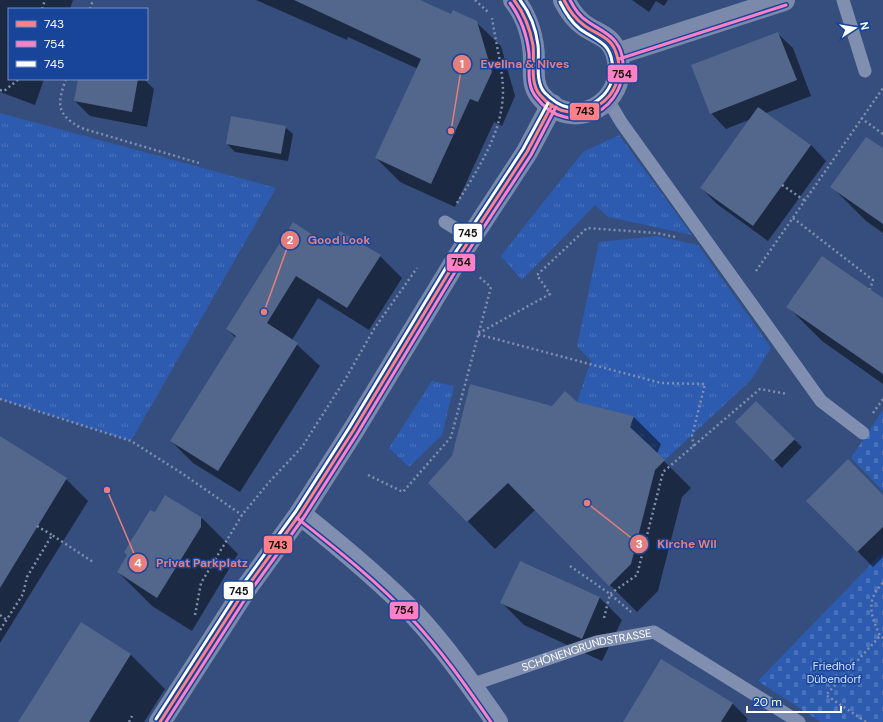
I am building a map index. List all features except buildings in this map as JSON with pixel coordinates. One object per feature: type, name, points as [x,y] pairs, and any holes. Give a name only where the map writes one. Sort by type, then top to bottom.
[{"type":"main road","points":[[514,0],[524,15],[530,29],[533,44],[534,82],[539,93],[552,105],[566,112],[578,114],[589,112],[608,100],[618,80],[620,68],[617,54],[606,38],[577,19],[564,0]]},
{"type":"main road","points":[[617,54],[784,0]]},
{"type":"main road","points":[[160,722],[245,590],[300,514],[471,238],[527,152],[552,105]]},
{"type":"street","points":[[300,514],[344,549],[414,615],[471,685],[497,722]]},
{"type":"lane","points":[[843,0],[865,71]]},
{"type":"lane","points":[[608,100],[621,122],[821,401],[863,433]]},
{"type":"lane","points":[[445,222],[471,238]]},
{"type":"lane","name":"SCHÖNENGRUNDSTRASSE","points":[[471,685],[597,642],[654,632],[799,722]]},
{"type":"path","points":[[445,222],[481,165],[501,116],[503,90],[491,15],[476,0]]},
{"type":"path","points":[[0,90],[4,91],[18,80]]},
{"type":"path","points":[[66,80],[59,99],[61,109],[68,120],[81,128],[199,163]]},
{"type":"path","points":[[755,272],[883,87]]},
{"type":"path","points":[[862,118],[883,134]]},
{"type":"path","points":[[782,186],[804,200]]},
{"type":"path","points":[[793,218],[873,280],[870,289]]},
{"type":"path","points":[[478,334],[550,294],[537,275],[587,228],[657,233]]},
{"type":"path","points":[[192,621],[195,615],[201,583],[242,515],[302,446],[346,378],[374,329],[421,262]]},
{"type":"path","points":[[368,475],[403,492],[451,437],[491,287],[477,276]]},
{"type":"path","points":[[478,334],[661,383],[705,384],[692,436],[694,448]]},
{"type":"path","points":[[610,594],[638,575],[663,472],[694,448],[760,389],[821,401]]},
{"type":"path","points":[[0,399],[131,441],[183,474],[242,515]]},
{"type":"path","points":[[38,526],[94,562]]},
{"type":"path","points":[[0,630],[23,594],[27,577],[52,535]]},
{"type":"path","points":[[570,566],[610,594],[654,632]]},
{"type":"path","points":[[883,583],[876,590],[870,613],[880,636],[883,638]]},
{"type":"path","points":[[0,615],[6,620]]},
{"type":"path","points":[[866,722],[826,695],[880,636]]},
{"type":"green space","points":[[0,113],[276,188],[131,441],[0,399]]},
{"type":"green space","points":[[619,135],[692,235],[608,217],[595,205],[522,280],[501,256],[583,152]]},
{"type":"green space","points":[[657,236],[698,245],[771,348],[751,380],[665,460],[630,427],[634,416],[577,402],[591,361],[577,346],[599,242]]},
{"type":"green space","points":[[432,381],[454,386],[442,435],[409,467],[389,448]]},
{"type":"green space","points":[[883,410],[883,491],[851,458]]},
{"type":"green space","name":"Friedhof Dübendorf","points":[[883,552],[883,722],[821,722],[758,681]]},
{"type":"transit line","name":"743","points":[[514,0],[524,15],[532,39],[533,77],[540,95],[554,107],[569,112],[584,111],[598,106],[609,96],[616,83],[619,67],[615,50],[610,42],[578,20],[570,11],[564,0]]},
{"type":"transit line","name":"745","points":[[520,0],[530,16],[536,33],[538,45],[538,76],[542,88],[545,93],[555,102],[561,105],[575,108],[584,107],[599,100],[605,94],[612,79],[612,61],[604,44],[580,29],[568,17],[560,2]]},
{"type":"transit line","name":"754","points":[[510,3],[523,27],[527,40],[529,53],[529,76],[531,87],[536,97],[550,110],[565,117],[580,118],[595,113],[608,104],[617,91],[623,75],[622,56],[620,49],[613,39],[582,17],[570,0]]},
{"type":"transit line","name":"754","points":[[619,59],[786,5]]},
{"type":"transit line","name":"745","points":[[156,719],[241,587],[296,511],[349,428],[453,256],[523,149],[548,103]]},
{"type":"transit line","name":"743","points":[[160,722],[245,590],[300,514],[353,431],[457,259],[527,152],[552,105]]},
{"type":"transit line","name":"754","points":[[166,722],[249,593],[304,517],[357,434],[461,262],[531,155],[556,107]]},
{"type":"transit line","name":"754","points":[[297,518],[370,578],[398,604],[443,655],[491,722]]},
{"type":"place","name":"Evelina & Nives","points":[[451,131]]},
{"type":"place","name":"Good Look","points":[[264,312]]},
{"type":"place","name":"Privat Parkplatz","points":[[107,490]]},
{"type":"place","name":"Kirche Wil","points":[[587,503]]}]
